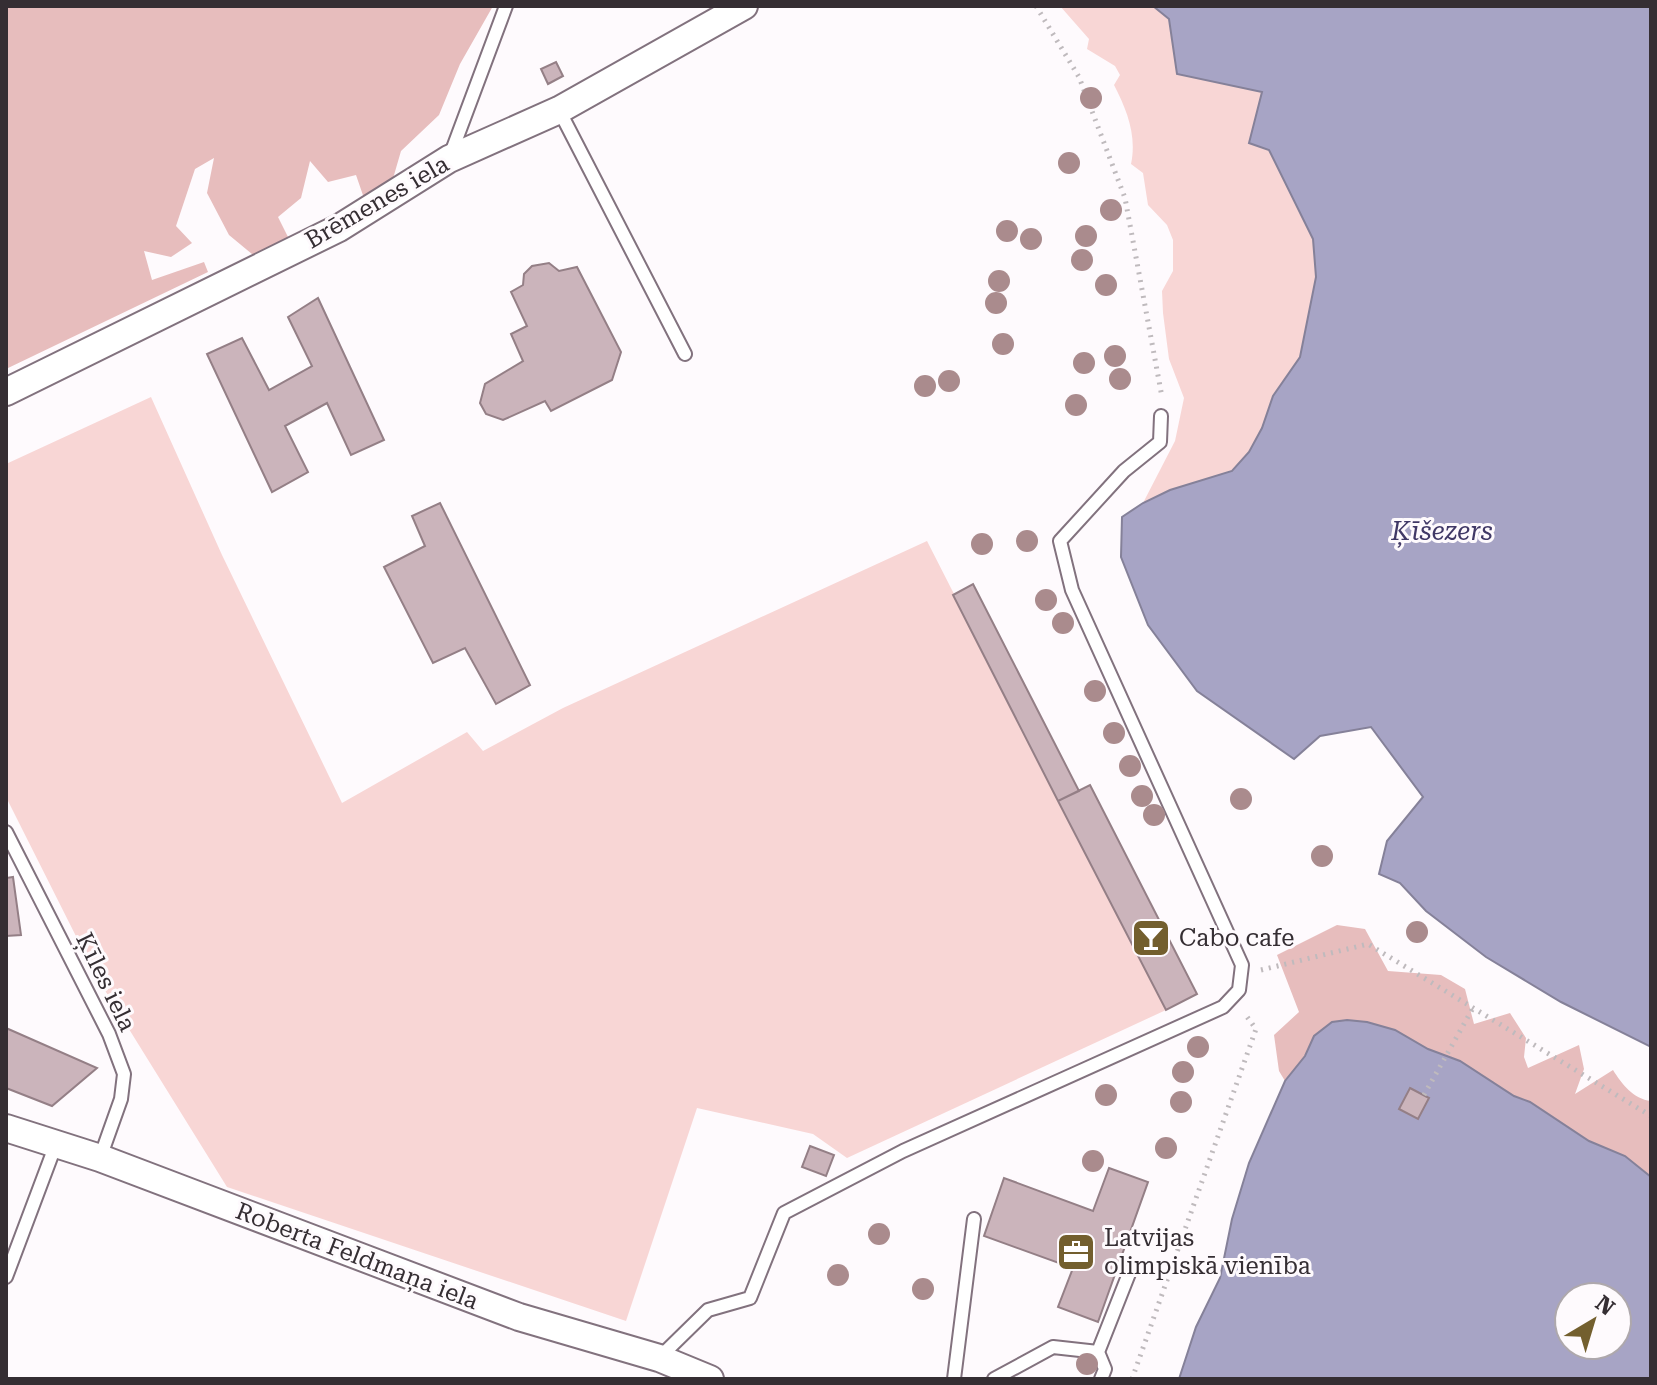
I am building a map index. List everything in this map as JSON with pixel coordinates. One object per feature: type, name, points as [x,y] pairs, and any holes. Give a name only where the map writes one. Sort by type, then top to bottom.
[{"type":"street","name":"Brēmenes iela","points":[[6,392],[339,228],[449,159],[559,110],[744,6]]},
{"type":"street","name":"Roberta Feldmaņa iela","points":[[6,1128],[100,1158],[519,1317],[659,1358],[710,1379]]},
{"type":"lane","points":[[449,159],[506,6]]},
{"type":"lane","points":[[559,110],[685,354]]},
{"type":"lane","points":[[659,1358],[708,1310],[750,1298],[784,1213],[903,1151],[1223,1007],[1239,990],[1242,965],[1072,590],[1060,541],[1124,471],[1160,442],[1161,416]]},
{"type":"lane","name":"Ķīles iela","points":[[6,832],[109,1034],[124,1074],[121,1099],[100,1158]]},
{"type":"lane","points":[[6,1277],[56,1144]]},
{"type":"lane","points":[[954,1379],[974,1219]]},
{"type":"lane","points":[[1101,1379],[1105,1369],[1098,1352],[1130,1271]]},
{"type":"lane","points":[[994,1379],[1053,1347],[1098,1352]]},
{"type":"path","points":[[1036,6],[1079,77],[1125,198],[1162,391],[1161,416]]},
{"type":"path","points":[[1241,975],[1368,944],[1651,1116]]},
{"type":"path","points":[[1132,1379],[1256,1029],[1233,997]]},
{"type":"path","points":[[1424,1095],[1473,1008]]},
{"type":"shaded area","points":[[6,6],[493,6],[460,64],[439,115],[401,151],[392,182],[366,204],[356,175],[328,182],[310,161],[301,198],[278,217],[292,245],[258,259],[229,235],[207,193],[214,158],[195,169],[176,226],[192,243],[171,257],[144,251],[152,280],[204,262],[208,272],[6,369]]},
{"type":"shaded area","points":[[1060,6],[1153,6],[1169,18],[1177,74],[1263,92],[1269,149],[1313,239],[1316,277],[1300,357],[1273,395],[1262,428],[1249,452],[1232,471],[1170,490],[1143,503],[1175,441],[1184,398],[1169,359],[1163,313],[1162,291],[1173,271],[1173,240],[1167,225],[1148,205],[1143,173],[1131,164],[1133,143],[1130,123],[1114,85],[1120,75],[1115,66],[1087,49],[1089,39]]},
{"type":"shaded area","points":[[151,397],[222,555],[342,803],[467,732],[483,751],[563,708],[927,541],[1166,1010],[847,1158],[813,1134],[697,1108],[626,1321],[227,1187],[96,976],[6,797],[6,464]]},
{"type":"shaded area","points":[[1337,925],[1365,929],[1388,971],[1441,975],[1465,989],[1474,1024],[1510,1013],[1526,1038],[1524,1057],[1528,1068],[1579,1045],[1584,1069],[1575,1094],[1613,1070],[1633,1094],[1651,1101],[1651,1177],[1625,1156],[1589,1141],[1460,1061],[1428,1049],[1395,1030],[1367,1022],[1347,1020],[1314,1036],[1305,1056],[1285,1081],[1279,1071],[1274,1035],[1299,1012],[1277,955]]},
{"type":"water","name":"Ķīšezers","points":[[1153,6],[1651,6],[1651,1047],[1561,1002],[1486,957],[1426,911],[1400,883],[1379,874],[1387,841],[1423,797],[1371,727],[1320,736],[1294,759],[1197,691],[1148,625],[1121,557],[1122,517],[1170,490],[1232,471],[1249,452],[1262,428],[1273,396],[1300,357],[1316,277],[1313,239],[1269,150],[1249,143],[1262,92],[1177,74],[1169,19]]},
{"type":"water","points":[[1347,1020],[1395,1030],[1428,1049],[1460,1061],[1589,1141],[1625,1156],[1651,1177],[1651,1379],[1179,1379],[1196,1327],[1220,1278],[1232,1219],[1249,1163],[1285,1081],[1305,1056],[1314,1036],[1332,1022]]},
{"type":"building","points":[[556,62],[563,76],[548,84],[541,69]]},
{"type":"building","points":[[549,263],[559,271],[577,267],[621,352],[612,380],[551,411],[545,401],[503,420],[486,414],[480,403],[485,384],[523,361],[511,334],[527,326],[511,292],[523,285],[524,274],[532,266]]},
{"type":"building","points":[[318,298],[384,440],[351,455],[327,403],[285,426],[308,472],[272,492],[207,354],[242,338],[269,390],[312,366],[288,317]]},
{"type":"building","points":[[440,503],[530,685],[496,704],[465,648],[433,663],[384,567],[425,546],[412,516]]},
{"type":"building","points":[[973,584],[1079,791],[1058,801],[953,595]]},
{"type":"building","points":[[1090,785],[1197,994],[1166,1010],[1058,801]]},
{"type":"building","points":[[13,877],[21,935],[6,936],[6,878]]},
{"type":"building","points":[[6,1028],[97,1068],[52,1106],[6,1088]]},
{"type":"building","points":[[1410,1088],[1429,1098],[1418,1119],[1399,1109]]},
{"type":"building","points":[[810,1146],[834,1155],[826,1176],[802,1167]]},
{"type":"building","name":"Latvijas olimpiskā vienība","points":[[1109,1168],[1148,1182],[1098,1322],[1058,1307],[1073,1268],[984,1236],[1004,1178],[1093,1211]]},
{"type":"place","name":"Cabo cafe","points":[[1151,938]]},
{"type":"place","name":"Latvijas olimpiskā vienība","points":[[1076,1252]]}]
